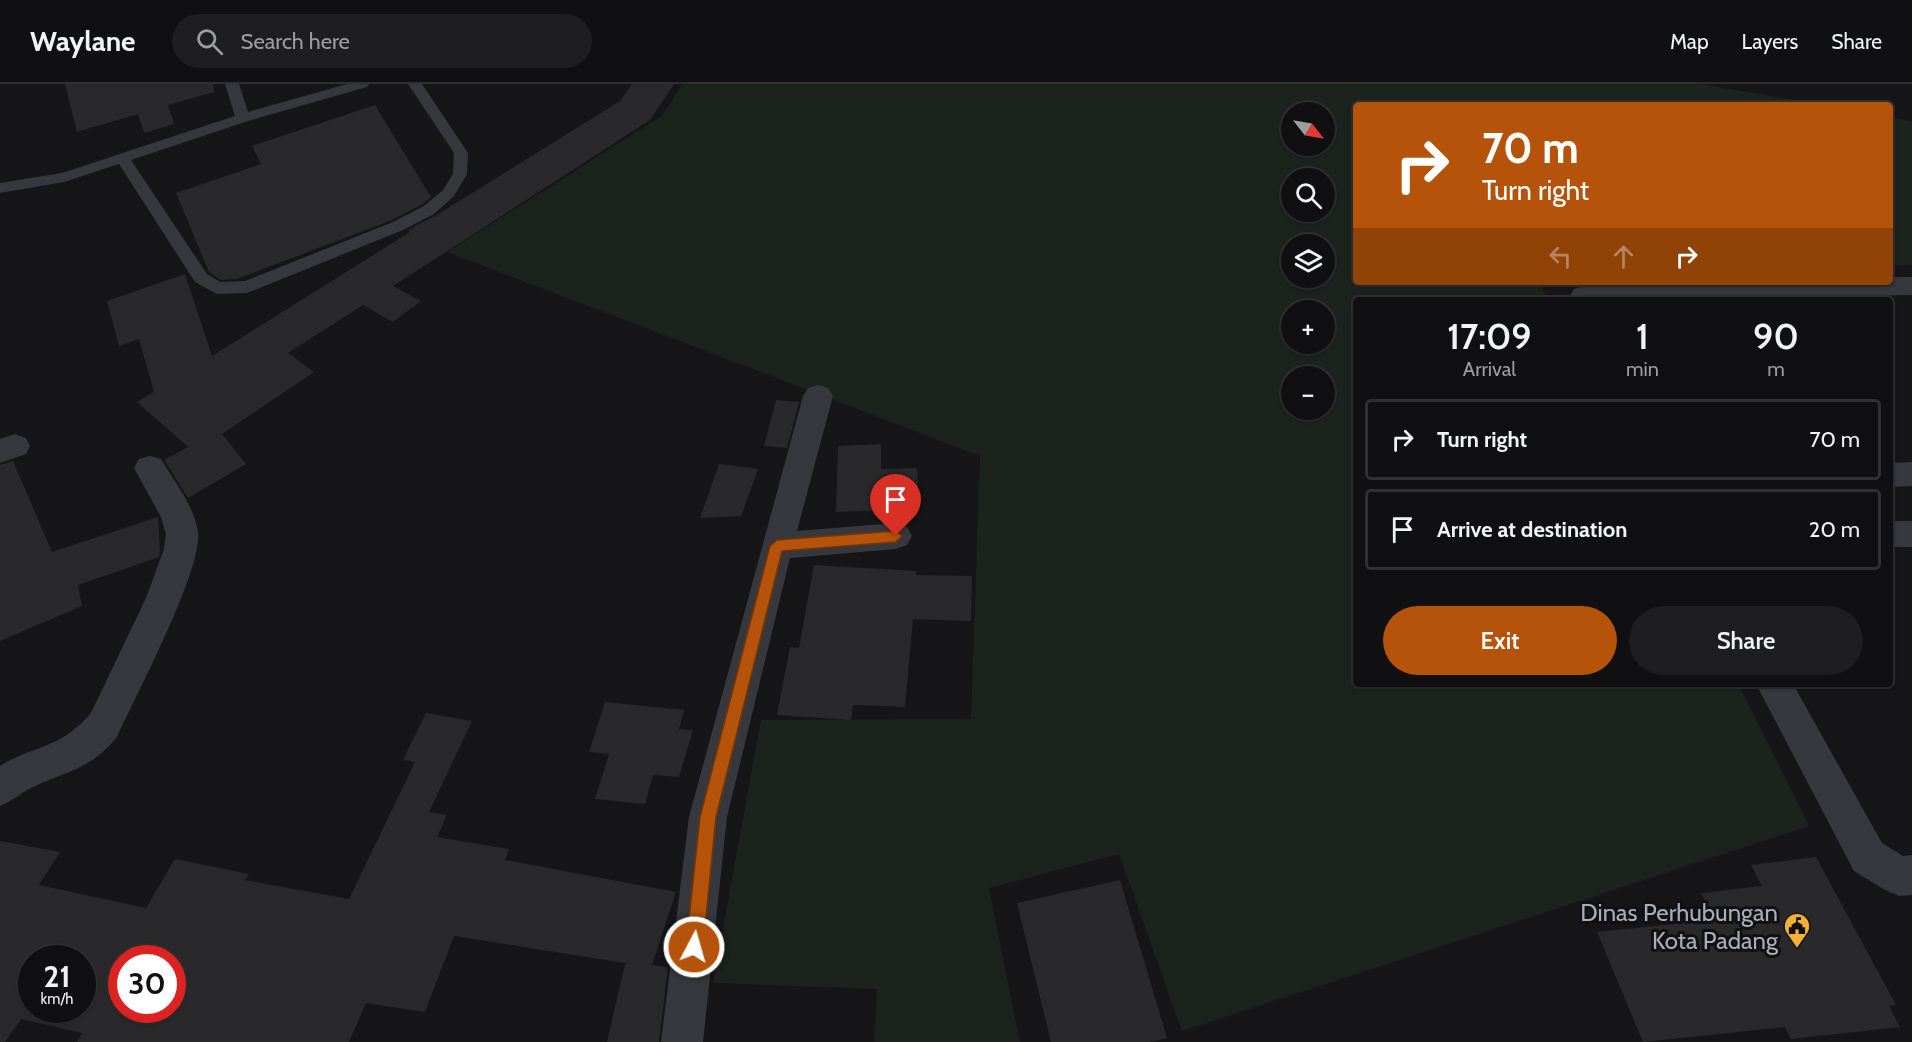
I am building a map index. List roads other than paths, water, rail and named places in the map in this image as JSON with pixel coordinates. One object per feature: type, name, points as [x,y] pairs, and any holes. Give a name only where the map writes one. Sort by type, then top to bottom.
[{"type":"street","points":[[1584,296],[1731,289],[1912,286]]},
{"type":"street","points":[[682,1042],[708,817],[818,396]]},
{"type":"street","points":[[0,788],[22,773],[66,758],[91,743],[104,725],[176,566],[182,537],[178,516],[150,468]]},
{"type":"street","points":[[1893,475],[1912,474]]},
{"type":"street","points":[[1893,534],[1912,534]]},
{"type":"street","points":[[777,546],[896,536]]},
{"type":"street","points":[[1776,687],[1868,857],[1899,876],[1912,875]]},
{"type":"lane","points":[[232,84],[243,118]]},
{"type":"lane","points":[[0,188],[64,177],[243,118],[362,84]]},
{"type":"lane","points":[[123,159],[201,278],[217,288],[248,286],[398,226],[429,210],[449,193],[460,174],[460,153],[415,84]]},
{"type":"place","name":"Dinas Perhubungan Kota Padang","points":[[1797,949]]}]
